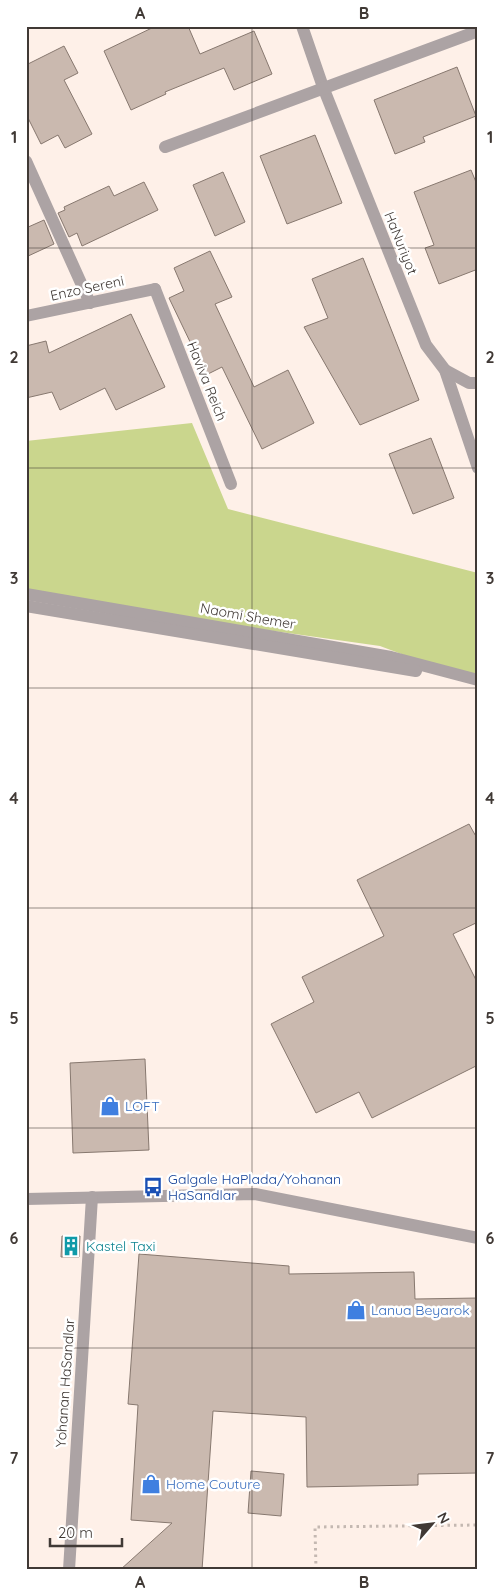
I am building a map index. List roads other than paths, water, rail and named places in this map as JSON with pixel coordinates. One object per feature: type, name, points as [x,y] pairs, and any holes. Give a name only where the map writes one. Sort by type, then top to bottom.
[{"type":"street","name":"HaNuriyot","points":[[302,26],[323,87],[426,345],[444,370],[478,468]]},
{"type":"street","points":[[165,147],[478,31]]},
{"type":"street","points":[[26,161],[90,303]]},
{"type":"street","name":"Enzo Sereni","points":[[26,316],[154,289]]},
{"type":"street","name":"Haviva Reich","points":[[154,289],[231,484]]},
{"type":"street","points":[[444,370],[469,383],[478,382]]},
{"type":"street","name":"Naomi Shemer","points":[[26,594],[391,657],[463,677]]},
{"type":"street","name":"Naomi Shemer","points":[[26,606],[386,667],[478,680]]},
{"type":"street","points":[[26,1199],[255,1194],[478,1238]]},
{"type":"street","name":"Yohanan HaSandlar","points":[[69,1570],[92,1197]]},
{"type":"place","name":"LOFT","points":[[110,1106]]},
{"type":"place","name":"Galgale HaPlada/Yohanan HaSandlar","points":[[153,1187]]},
{"type":"place","name":"Kastel Taxi","points":[[71,1246]]},
{"type":"place","name":"Lanua Beyarok","points":[[356,1310]]},
{"type":"place","name":"Home Couture","points":[[151,1484]]}]
